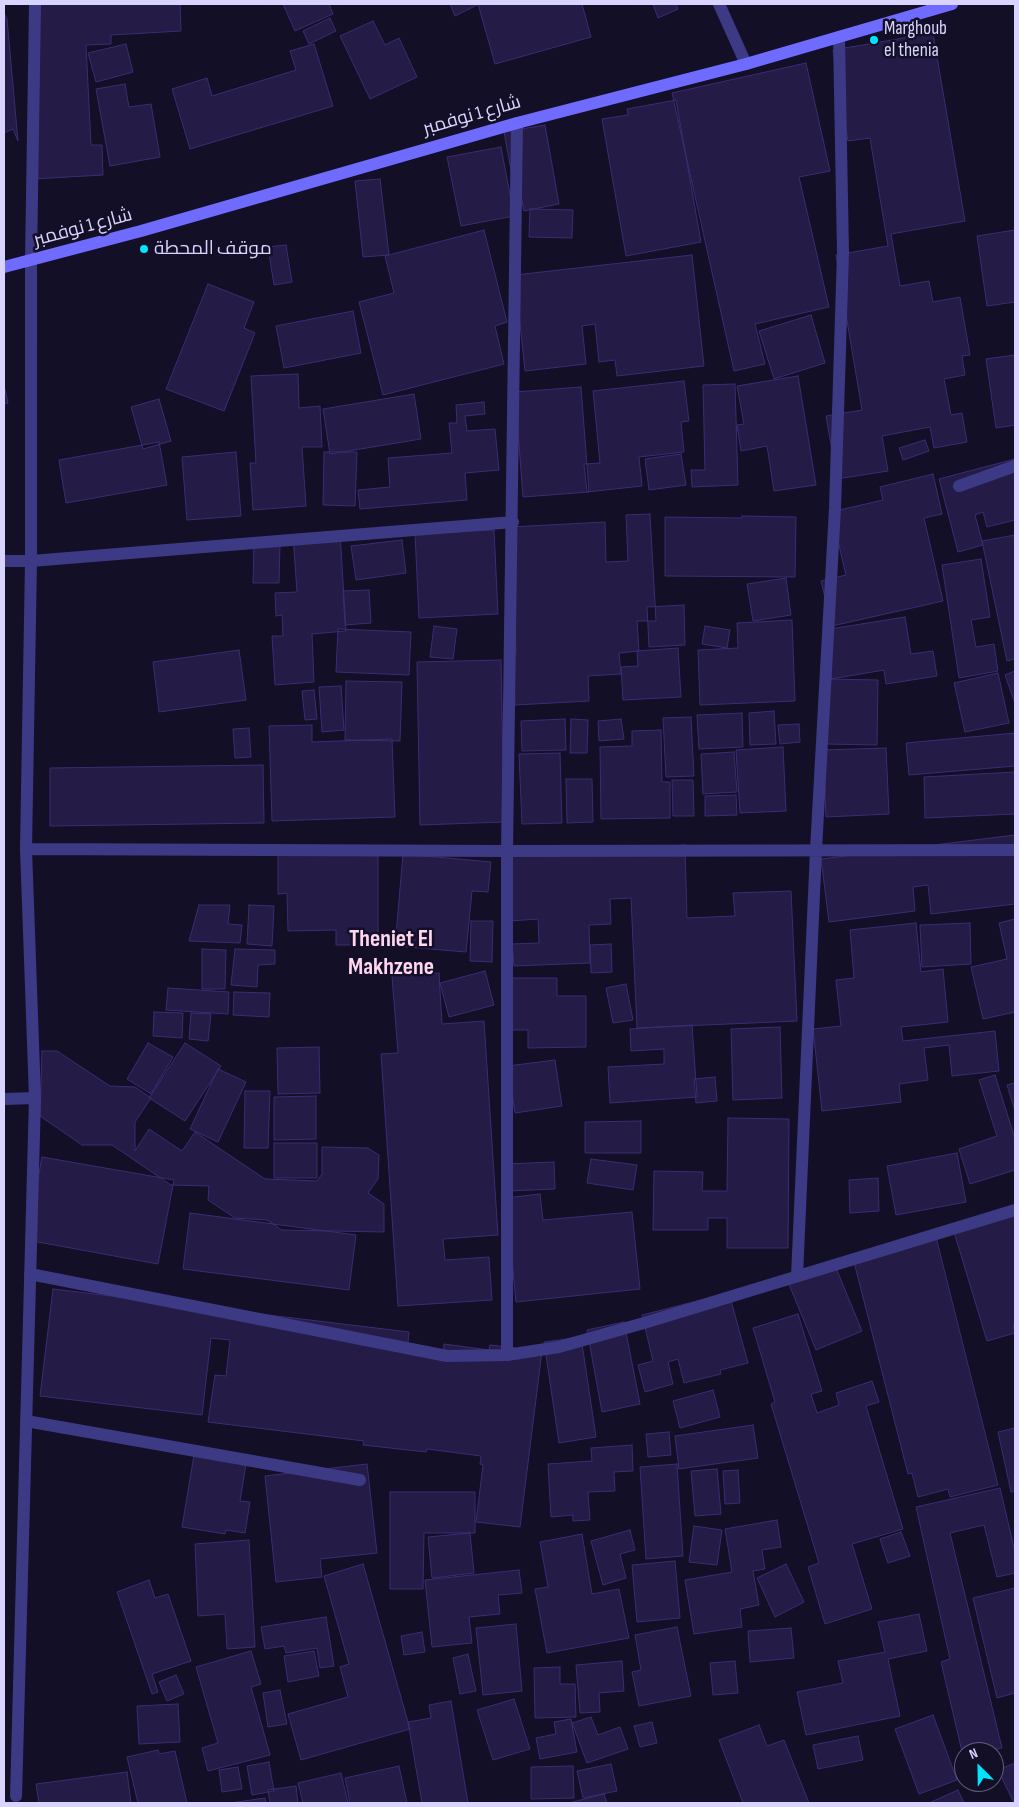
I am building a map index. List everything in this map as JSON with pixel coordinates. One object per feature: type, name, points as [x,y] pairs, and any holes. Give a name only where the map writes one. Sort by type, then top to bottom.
[{"type":"main road","name":"شارع 1 نوفمبر","points":[[4,267],[31,261],[517,123],[746,64],[952,4]]},
{"type":"street","points":[[16,1796],[35,1098],[26,849],[31,561],[31,261],[35,4]]},
{"type":"street","points":[[719,4],[746,64]]},
{"type":"street","points":[[797,1276],[816,850],[835,508],[842,272],[839,37]]},
{"type":"street","points":[[507,1355],[508,851],[517,123]]},
{"type":"street","points":[[959,486],[1015,466]]},
{"type":"street","points":[[4,561],[31,561],[513,522]]},
{"type":"street","points":[[26,849],[508,851],[1015,850]]},
{"type":"street","points":[[4,1099],[35,1098]]},
{"type":"street","points":[[30,1274],[447,1356],[507,1355],[559,1347],[644,1324],[1015,1210]]},
{"type":"street","points":[[26,1421],[360,1480]]},
{"type":"building","points":[[33,4],[180,4],[181,31],[111,35],[111,44],[86,45],[91,145],[102,145],[103,175],[33,179]]},
{"type":"building","points":[[283,4],[329,4],[333,14],[295,31]]},
{"type":"building","points":[[450,4],[479,4],[455,16]]},
{"type":"building","points":[[478,4],[582,4],[591,37],[495,64]]},
{"type":"building","points":[[653,4],[676,4],[678,9],[658,18]]},
{"type":"building","points":[[4,13],[7,19],[18,141],[13,129],[4,133]]},
{"type":"building","points":[[330,18],[336,31],[309,44],[303,31]]},
{"type":"building","points":[[373,21],[385,45],[399,38],[417,77],[370,99],[340,36]]},
{"type":"building","points":[[933,33],[965,221],[891,234],[900,286],[929,281],[933,302],[960,297],[970,355],[962,356],[965,375],[944,379],[951,415],[962,413],[967,442],[934,448],[930,427],[882,436],[888,471],[837,479],[826,416],[862,410],[836,255],[888,246],[870,138],[848,141],[833,50]]},
{"type":"building","points":[[126,44],[133,72],[96,82],[88,53]]},
{"type":"building","points":[[314,44],[333,106],[190,149],[172,89],[207,78],[212,96],[296,70],[290,51]]},
{"type":"building","points":[[806,63],[830,171],[799,177],[829,307],[755,324],[765,364],[734,371],[672,93]]},
{"type":"building","points":[[125,84],[129,107],[151,104],[160,157],[110,166],[96,89]]},
{"type":"building","points":[[676,100],[701,242],[626,256],[602,119],[628,115],[627,109]]},
{"type":"building","points":[[545,125],[559,204],[524,211],[520,191],[515,192],[504,132]]},
{"type":"building","points":[[501,147],[514,216],[461,226],[447,157]]},
{"type":"building","points":[[380,179],[389,255],[363,257],[355,181]]},
{"type":"building","points":[[530,209],[573,210],[572,238],[529,237]]},
{"type":"building","points":[[484,230],[507,322],[495,326],[504,364],[383,395],[359,302],[394,293],[385,256]]},
{"type":"building","points":[[1015,230],[1015,302],[987,306],[977,236]]},
{"type":"building","points":[[286,245],[292,282],[274,285],[268,247]]},
{"type":"building","points":[[692,255],[704,366],[617,376],[615,360],[599,362],[595,324],[582,326],[586,364],[525,371],[515,275]]},
{"type":"building","points":[[208,284],[254,302],[244,328],[255,333],[224,411],[166,389]]},
{"type":"building","points":[[353,311],[361,353],[284,368],[276,326]]},
{"type":"building","points":[[811,315],[825,363],[774,379],[759,331]]},
{"type":"building","points":[[1015,355],[1015,425],[996,428],[986,359]]},
{"type":"building","points":[[298,374],[299,408],[320,406],[322,447],[302,447],[306,506],[253,510],[250,463],[256,463],[251,376]]},
{"type":"building","points":[[798,376],[816,485],[774,491],[767,446],[741,451],[737,425],[744,424],[737,386]]},
{"type":"building","points":[[684,381],[689,421],[681,422],[684,452],[639,457],[642,486],[587,492],[584,464],[600,463],[593,391]]},
{"type":"building","points":[[735,384],[738,485],[692,487],[691,470],[705,470],[703,385]]},
{"type":"building","points":[[4,385],[8,403],[4,404]]},
{"type":"building","points":[[581,387],[589,492],[523,497],[515,392]]},
{"type":"building","points":[[414,394],[421,439],[330,454],[323,409]]},
{"type":"building","points":[[159,399],[171,441],[143,449],[131,407]]},
{"type":"building","points":[[484,402],[485,414],[465,416],[467,431],[495,429],[499,470],[465,473],[467,500],[360,509],[358,490],[390,487],[388,458],[452,453],[449,423],[457,423],[456,405]]},
{"type":"building","points":[[925,440],[929,451],[903,460],[899,448]]},
{"type":"building","points":[[159,442],[167,485],[66,503],[59,460]]},
{"type":"building","points":[[236,452],[241,516],[187,520],[182,457]]},
{"type":"building","points":[[324,452],[357,452],[355,506],[323,505]]},
{"type":"building","points":[[681,454],[686,485],[649,490],[645,459]]},
{"type":"building","points":[[1015,459],[1015,520],[987,527],[983,512],[975,515],[983,545],[958,552],[939,479]]},
{"type":"building","points":[[933,474],[942,514],[924,518],[943,601],[832,626],[821,581],[846,575],[831,512],[883,500],[880,487]]},
{"type":"building","points":[[650,514],[656,621],[637,621],[639,651],[619,653],[621,674],[588,676],[589,701],[515,705],[512,654],[516,654],[510,527],[605,522],[606,562],[628,561],[626,515]]},
{"type":"building","points":[[742,516],[796,517],[795,577],[665,576],[665,517],[742,518]]},
{"type":"building","points":[[494,530],[498,614],[419,618],[415,534]]},
{"type":"building","points":[[340,533],[346,631],[312,634],[314,682],[275,685],[272,636],[283,636],[282,615],[276,616],[275,593],[297,592],[293,536]]},
{"type":"building","points":[[1015,535],[1015,659],[1007,661],[982,541]]},
{"type":"building","points":[[402,540],[406,573],[356,580],[351,546]]},
{"type":"building","points":[[254,542],[280,543],[279,583],[253,583]]},
{"type":"building","points":[[981,559],[990,617],[971,620],[976,647],[994,644],[998,671],[959,678],[942,565]]},
{"type":"building","points":[[786,578],[791,615],[753,621],[747,584]]},
{"type":"building","points":[[369,590],[371,623],[345,625],[343,591]]},
{"type":"building","points":[[684,605],[685,645],[649,647],[647,607]]},
{"type":"building","points":[[905,617],[911,654],[933,651],[937,676],[886,684],[884,670],[831,679],[824,630]]},
{"type":"building","points":[[792,620],[795,701],[700,705],[698,650],[738,648],[737,623]]},
{"type":"building","points":[[434,626],[457,629],[453,659],[430,657]]},
{"type":"building","points":[[705,626],[730,630],[727,648],[702,644]]},
{"type":"building","points":[[338,629],[411,632],[409,675],[336,672]]},
{"type":"building","points":[[678,648],[681,697],[623,700],[621,667],[638,666],[637,651]]},
{"type":"building","points":[[239,650],[246,700],[159,712],[153,662]]},
{"type":"building","points":[[501,660],[504,822],[420,825],[417,662]]},
{"type":"building","points":[[1015,671],[1015,703],[1005,675]]},
{"type":"building","points":[[998,673],[1009,723],[965,732],[954,683]]},
{"type":"building","points":[[827,679],[878,680],[877,745],[826,744]]},
{"type":"building","points":[[346,681],[402,682],[400,741],[345,740]]},
{"type":"building","points":[[341,686],[344,730],[322,732],[319,687]]},
{"type":"building","points":[[314,690],[317,719],[305,720],[302,691]]},
{"type":"building","points":[[774,711],[776,744],[750,745],[749,713]]},
{"type":"building","points":[[742,713],[743,747],[699,749],[697,715]]},
{"type":"building","points":[[691,717],[694,776],[666,777],[663,718]]},
{"type":"building","points":[[565,719],[566,750],[522,751],[521,721]]},
{"type":"building","points":[[571,719],[588,720],[587,753],[570,753]]},
{"type":"building","points":[[621,719],[624,739],[599,741],[598,721]]},
{"type":"building","points":[[799,724],[800,742],[780,744],[778,725]]},
{"type":"building","points":[[312,725],[312,742],[392,739],[395,817],[272,821],[269,726]]},
{"type":"building","points":[[249,728],[251,757],[235,758],[233,729]]},
{"type":"building","points":[[661,730],[662,782],[670,782],[670,818],[601,819],[600,747],[632,746],[632,731]]},
{"type":"building","points":[[1015,733],[1015,766],[909,775],[906,743]]},
{"type":"building","points":[[783,747],[786,811],[740,813],[736,750]]},
{"type":"building","points":[[886,748],[889,814],[826,817],[823,750]]},
{"type":"building","points":[[734,752],[737,792],[703,794],[701,754]]},
{"type":"building","points":[[560,753],[562,823],[522,824],[519,754]]},
{"type":"building","points":[[263,765],[264,823],[50,826],[50,768]]},
{"type":"building","points":[[1015,772],[1015,814],[925,818],[924,777]]},
{"type":"building","points":[[566,779],[592,779],[593,822],[567,823]]},
{"type":"building","points":[[672,780],[693,780],[694,816],[673,816]]},
{"type":"building","points":[[736,795],[737,815],[705,816],[705,796]]},
{"type":"building","points":[[1015,835],[1015,904],[931,914],[928,885],[913,887],[915,911],[829,922],[821,859]]},
{"type":"building","points":[[685,845],[687,918],[735,916],[733,893],[791,891],[797,1021],[637,1028],[631,898],[610,899],[611,924],[589,925],[590,963],[514,966],[512,944],[539,943],[538,919],[510,921],[507,853]]},
{"type":"building","points":[[278,852],[378,852],[378,945],[336,945],[336,930],[288,931],[287,893],[278,894]]},
{"type":"building","points":[[403,854],[491,862],[488,892],[472,891],[466,952],[395,946]]},
{"type":"building","points":[[199,905],[230,905],[228,924],[242,925],[240,943],[189,941]]},
{"type":"building","points":[[249,905],[274,906],[272,946],[247,944]]},
{"type":"building","points":[[1015,919],[1015,1012],[983,1019],[971,967],[1007,959],[999,923]]},
{"type":"building","points":[[471,921],[493,921],[492,962],[470,961]]},
{"type":"building","points":[[916,923],[921,972],[943,969],[948,1022],[901,1027],[903,1041],[995,1031],[999,1071],[952,1076],[949,1045],[924,1048],[928,1080],[899,1084],[901,1102],[822,1111],[813,1029],[841,1026],[836,980],[854,978],[850,930]]},
{"type":"building","points":[[970,923],[971,964],[922,967],[920,925]]},
{"type":"building","points":[[611,944],[612,972],[591,973],[590,945]]},
{"type":"building","points":[[202,949],[226,950],[225,989],[202,989]]},
{"type":"building","points":[[235,949],[275,950],[275,964],[258,965],[257,987],[231,985]]},
{"type":"building","points":[[485,971],[494,1005],[449,1017],[440,983]]},
{"type":"building","points":[[439,973],[442,1024],[484,1021],[498,1235],[443,1239],[445,1260],[489,1257],[492,1300],[398,1306],[381,1054],[398,1053],[392,976]]},
{"type":"building","points":[[507,978],[557,978],[557,996],[586,996],[586,1047],[528,1048],[528,1030],[507,1030]]},
{"type":"building","points":[[626,984],[633,1020],[613,1023],[606,988]]},
{"type":"building","points":[[168,988],[229,992],[228,1014],[166,1010]]},
{"type":"building","points":[[234,992],[270,993],[269,1017],[233,1015]]},
{"type":"building","points":[[154,1012],[183,1013],[182,1038],[153,1036]]},
{"type":"building","points":[[191,1013],[211,1014],[208,1041],[189,1039]]},
{"type":"building","points":[[692,1025],[697,1097],[610,1103],[608,1067],[664,1064],[664,1049],[631,1051],[630,1029]]},
{"type":"building","points":[[780,1027],[782,1098],[733,1100],[731,1029]]},
{"type":"building","points":[[148,1043],[173,1057],[151,1094],[127,1079]]},
{"type":"building","points":[[185,1043],[221,1066],[185,1121],[149,1098]]},
{"type":"building","points":[[319,1047],[320,1093],[278,1094],[277,1048]]},
{"type":"building","points":[[42,1051],[57,1051],[110,1086],[135,1087],[151,1098],[135,1122],[135,1151],[149,1129],[182,1151],[195,1132],[265,1179],[317,1181],[322,1174],[322,1147],[368,1148],[379,1155],[378,1179],[368,1193],[384,1204],[384,1232],[282,1230],[267,1220],[235,1218],[208,1200],[209,1186],[171,1185],[112,1145],[82,1145],[40,1116]]},
{"type":"building","points":[[555,1060],[562,1106],[515,1113],[508,1066]]},
{"type":"building","points":[[218,1069],[246,1082],[218,1142],[190,1129]]},
{"type":"building","points":[[995,1075],[1015,1139],[1015,1170],[970,1184],[959,1149],[997,1136],[979,1080]]},
{"type":"building","points":[[715,1077],[717,1101],[696,1103],[694,1079]]},
{"type":"building","points":[[1015,1083],[1015,1111],[1007,1085]]},
{"type":"building","points":[[245,1091],[270,1091],[268,1148],[244,1148]]},
{"type":"building","points":[[316,1096],[316,1139],[274,1140],[274,1097]]},
{"type":"building","points":[[728,1118],[789,1119],[788,1248],[727,1248],[727,1218],[708,1218],[708,1230],[653,1230],[654,1171],[703,1172],[702,1191],[727,1191]]},
{"type":"building","points":[[641,1121],[641,1153],[585,1153],[585,1122]]},
{"type":"building","points":[[274,1143],[317,1143],[317,1178],[274,1178]]},
{"type":"building","points":[[957,1153],[966,1202],[896,1215],[887,1166]]},
{"type":"building","points":[[42,1157],[174,1180],[158,1264],[27,1240]]},
{"type":"building","points":[[591,1159],[637,1165],[633,1190],[587,1183]]},
{"type":"building","points":[[554,1162],[555,1189],[507,1191],[506,1164]]},
{"type":"building","points":[[878,1178],[879,1211],[850,1213],[849,1180]]},
{"type":"building","points":[[540,1194],[543,1220],[632,1212],[640,1289],[516,1302],[506,1198]]},
{"type":"building","points":[[190,1213],[356,1235],[349,1290],[183,1269]]},
{"type":"building","points":[[1015,1214],[1015,1325],[1013,1325],[1015,1333],[987,1341],[954,1232]]},
{"type":"building","points":[[936,1237],[998,1485],[950,1497],[948,1489],[918,1497],[912,1473],[908,1474],[853,1258]]},
{"type":"building","points":[[834,1263],[862,1331],[816,1350],[788,1282]]},
{"type":"building","points":[[53,1289],[409,1332],[407,1351],[443,1355],[444,1344],[489,1350],[490,1345],[542,1351],[520,1527],[476,1522],[483,1465],[480,1464],[481,1456],[427,1449],[426,1452],[363,1445],[364,1441],[208,1422],[215,1375],[226,1376],[230,1340],[211,1338],[202,1415],[40,1396]]},
{"type":"building","points":[[729,1293],[748,1363],[720,1370],[721,1374],[684,1383],[678,1359],[668,1362],[673,1384],[645,1392],[638,1365],[653,1361],[642,1315]]},
{"type":"building","points":[[798,1314],[822,1391],[811,1394],[817,1413],[839,1405],[836,1393],[872,1381],[879,1402],[866,1406],[903,1529],[852,1544],[872,1609],[825,1624],[808,1567],[819,1563],[771,1404],[775,1402],[753,1328]]},
{"type":"building","points":[[624,1322],[640,1404],[602,1412],[587,1330]]},
{"type":"building","points":[[581,1337],[596,1437],[559,1443],[544,1342]]},
{"type":"building","points":[[713,1390],[720,1417],[680,1428],[673,1401]]},
{"type":"building","points":[[753,1425],[758,1458],[679,1469],[675,1436]]},
{"type":"building","points":[[1015,1428],[1015,1491],[1011,1492],[998,1432]]},
{"type":"building","points":[[669,1432],[671,1455],[648,1457],[646,1434]]},
{"type":"building","points":[[632,1445],[633,1471],[614,1472],[615,1491],[588,1492],[590,1520],[573,1521],[573,1515],[551,1517],[548,1464],[592,1461],[591,1448]]},
{"type":"building","points":[[194,1455],[246,1464],[240,1501],[250,1502],[245,1533],[226,1530],[225,1534],[182,1527]]},
{"type":"building","points":[[367,1464],[377,1553],[320,1559],[322,1577],[276,1582],[265,1476]]},
{"type":"building","points":[[677,1464],[683,1556],[646,1559],[640,1467]]},
{"type":"building","points":[[717,1469],[721,1514],[695,1516],[691,1471]]},
{"type":"building","points":[[738,1470],[740,1503],[725,1504],[723,1471]]},
{"type":"building","points":[[1000,1488],[1015,1552],[1015,1573],[997,1577],[984,1525],[950,1533],[1001,1742],[960,1742],[941,1662],[950,1659],[916,1507]]},
{"type":"building","points":[[390,1492],[475,1492],[475,1533],[424,1533],[423,1589],[390,1589]]},
{"type":"building","points":[[777,1520],[781,1547],[762,1550],[765,1569],[753,1571],[759,1605],[740,1609],[742,1627],[694,1634],[685,1580],[732,1572],[725,1529]]},
{"type":"building","points":[[694,1526],[722,1530],[717,1565],[689,1562]]},
{"type":"building","points":[[630,1530],[635,1550],[620,1554],[626,1578],[603,1585],[591,1541]]},
{"type":"building","points":[[901,1532],[910,1556],[888,1563],[880,1539]]},
{"type":"building","points":[[470,1533],[474,1573],[432,1578],[428,1537]]},
{"type":"building","points":[[582,1534],[592,1594],[619,1589],[629,1638],[547,1653],[535,1589],[548,1587],[540,1542]]},
{"type":"building","points":[[249,1540],[255,1647],[227,1649],[225,1614],[198,1616],[195,1544]]},
{"type":"building","points":[[675,1561],[680,1618],[637,1622],[632,1565]]},
{"type":"building","points":[[363,1564],[410,1729],[301,1760],[288,1714],[348,1697],[340,1667],[349,1664],[324,1576]]},
{"type":"building","points":[[786,1564],[804,1602],[775,1617],[757,1578]]},
{"type":"building","points":[[519,1570],[522,1593],[498,1595],[500,1614],[469,1617],[472,1643],[432,1647],[425,1580]]},
{"type":"building","points":[[149,1580],[155,1598],[168,1594],[191,1661],[152,1674],[158,1692],[152,1694],[117,1592]]},
{"type":"building","points":[[1015,1588],[1015,1693],[997,1698],[973,1598]]},
{"type":"building","points":[[919,1614],[927,1651],[888,1659],[900,1716],[806,1735],[797,1692],[843,1683],[838,1661],[885,1652],[878,1622]]},
{"type":"building","points":[[326,1617],[334,1666],[320,1668],[317,1648],[286,1653],[284,1646],[265,1649],[261,1627]]},
{"type":"building","points":[[516,1624],[522,1691],[483,1695],[476,1628]]},
{"type":"building","points":[[677,1627],[691,1696],[639,1706],[632,1672],[641,1670],[635,1635]]},
{"type":"building","points":[[791,1628],[794,1658],[750,1662],[748,1631]]},
{"type":"building","points":[[422,1632],[425,1652],[404,1655],[401,1636]]},
{"type":"building","points":[[251,1651],[261,1684],[251,1687],[270,1755],[208,1771],[202,1748],[218,1743],[196,1667]]},
{"type":"building","points":[[314,1651],[319,1676],[288,1682],[284,1656]]},
{"type":"building","points":[[468,1654],[476,1691],[460,1694],[453,1658]]},
{"type":"building","points":[[622,1661],[624,1691],[599,1693],[600,1712],[580,1713],[576,1665]]},
{"type":"building","points":[[735,1661],[738,1693],[713,1695],[710,1663]]},
{"type":"building","points":[[560,1667],[560,1684],[575,1684],[576,1717],[535,1718],[534,1668]]},
{"type":"building","points":[[176,1675],[184,1694],[167,1701],[159,1682]]},
{"type":"building","points":[[280,1690],[287,1724],[268,1727],[263,1693]]},
{"type":"building","points":[[514,1699],[530,1749],[493,1760],[477,1710]]},
{"type":"building","points":[[451,1701],[468,1803],[422,1803],[408,1722],[431,1718],[429,1705]]},
{"type":"building","points":[[178,1704],[180,1742],[139,1744],[137,1706]]},
{"type":"building","points":[[933,1715],[954,1772],[954,1781],[919,1794],[895,1729]]},
{"type":"building","points":[[591,1717],[598,1735],[620,1727],[628,1749],[587,1763],[572,1723]]},
{"type":"building","points":[[571,1719],[577,1752],[540,1759],[536,1738],[556,1734],[554,1722]]},
{"type":"building","points":[[652,1722],[657,1743],[640,1747],[634,1726]]},
{"type":"building","points":[[759,1725],[767,1746],[784,1740],[809,1803],[743,1803],[719,1740]]},
{"type":"building","points":[[858,1736],[863,1760],[818,1769],[813,1745]]},
{"type":"building","points":[[158,1750],[159,1754],[175,1751],[187,1803],[138,1803],[127,1757]]},
{"type":"building","points":[[269,1762],[274,1791],[252,1795],[247,1766]]},
{"type":"building","points":[[1015,1763],[1015,1803],[1004,1782],[1004,1768]]},
{"type":"building","points":[[611,1764],[617,1791],[583,1798],[577,1771]]},
{"type":"building","points":[[399,1766],[407,1803],[350,1803],[345,1778]]},
{"type":"building","points":[[573,1766],[574,1798],[531,1799],[531,1767]]},
{"type":"building","points":[[238,1767],[242,1789],[222,1792],[219,1770]]},
{"type":"building","points":[[127,1772],[131,1803],[39,1803],[36,1784]]},
{"type":"building","points":[[341,1773],[348,1803],[303,1803],[298,1783]]},
{"type":"building","points":[[296,1786],[298,1803],[270,1803],[268,1790]]},
{"type":"building","points":[[954,1792],[959,1792],[964,1803],[929,1803]]},
{"type":"building","points":[[604,1794],[607,1803],[569,1803]]},
{"type":"building","points":[[265,1798],[266,1803],[230,1803]]},
{"type":"place","name":"Marghoub el thenia","points":[[874,40]]},
{"type":"place","name":"موقف المحطة","points":[[144,249]]},
{"type":"district","name":"Theniet El Makhzene","points":[[391,954]]}]
